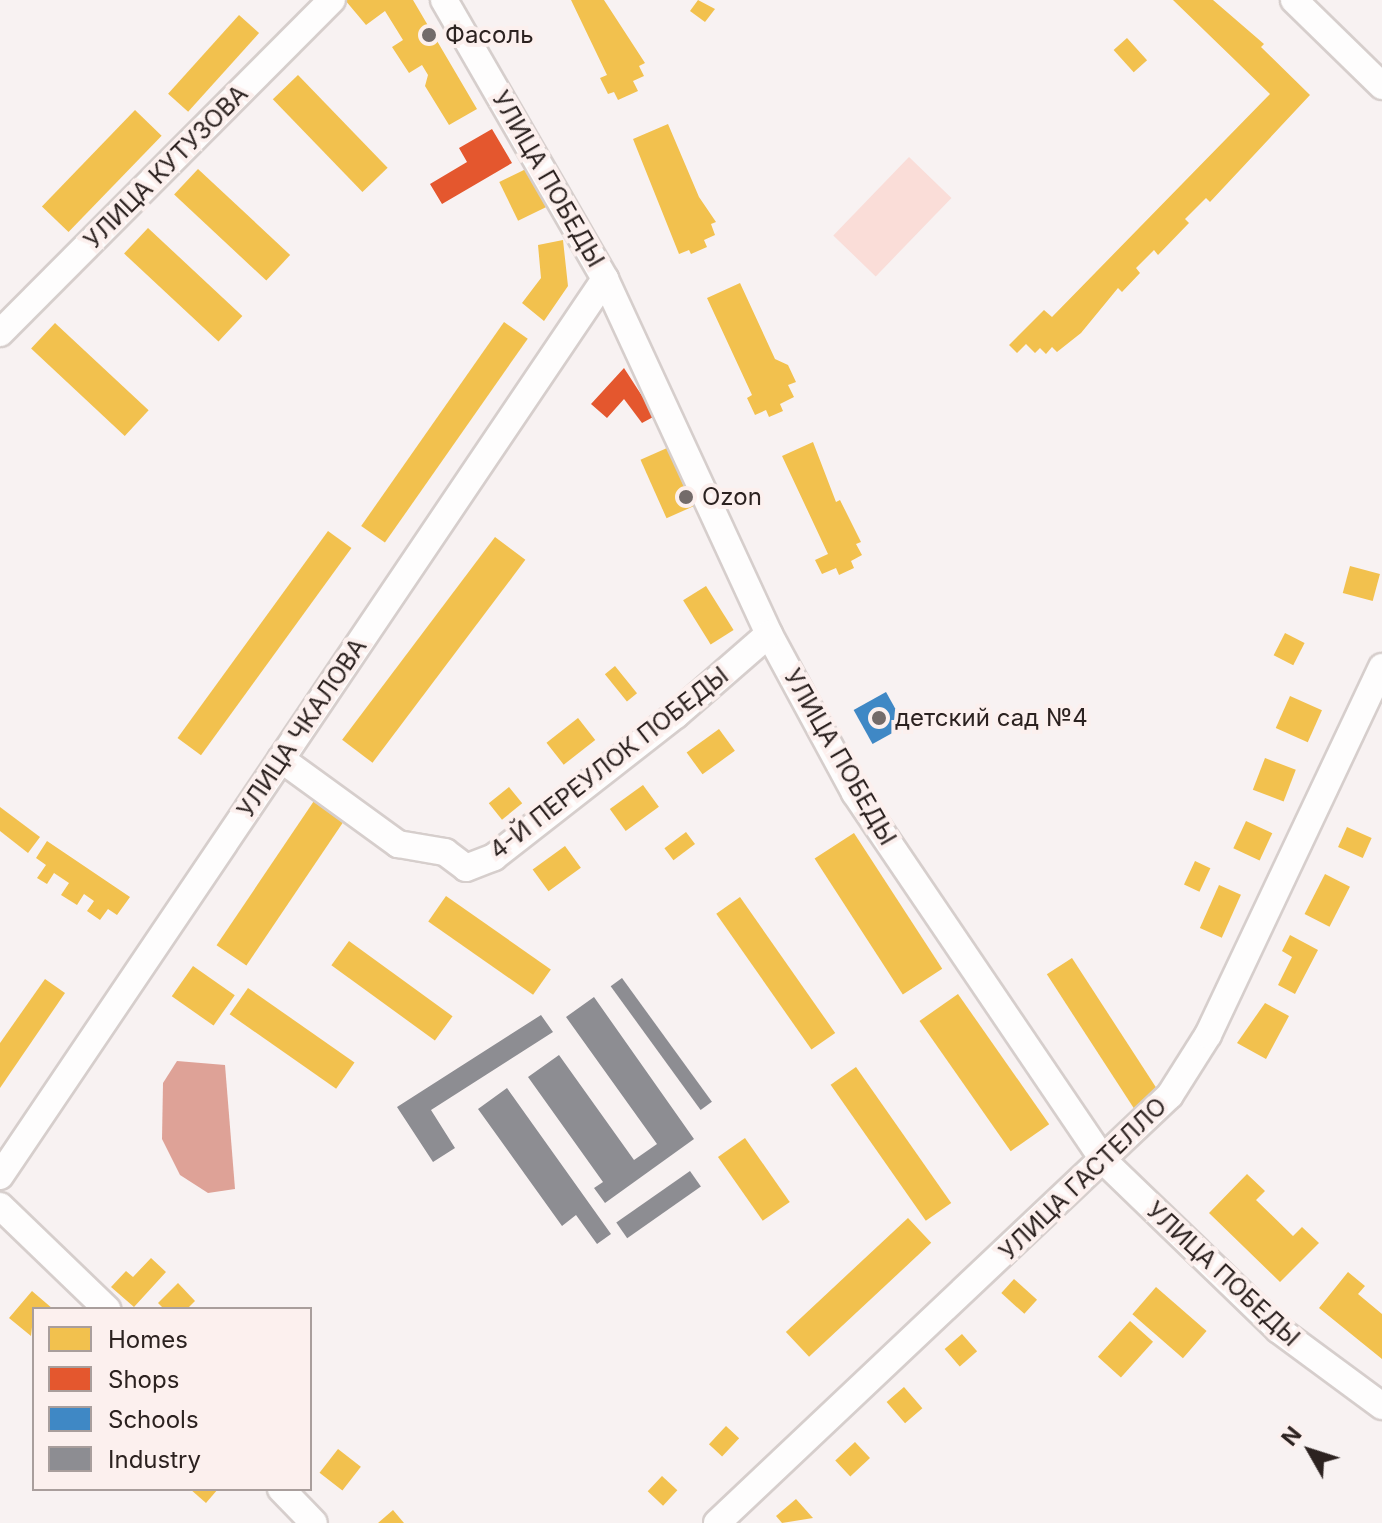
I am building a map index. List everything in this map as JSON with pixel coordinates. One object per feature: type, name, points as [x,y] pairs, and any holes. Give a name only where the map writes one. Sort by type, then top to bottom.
[{"type":"street","name":"УЛИЦА КУТУЗОВА","points":[[0,333],[332,0]]},
{"type":"street","name":"УЛИЦА ПОБЕДЫ","points":[[444,0],[605,279],[769,634],[855,793],[1104,1161],[1279,1330],[1382,1406]]},
{"type":"street","points":[[1294,0],[1382,86]]},
{"type":"street","name":"УЛИЦА ЧКАЛОВА","points":[[0,1176],[605,279]]},
{"type":"street","name":"4-Й ПЕРЕУЛОК ПОБЕДЫ","points":[[281,759],[398,844],[445,852],[466,868],[494,857],[676,715],[769,634]]},
{"type":"street","name":"УЛИЦА ГАСТЕЛЛО","points":[[717,1523],[1104,1161],[1170,1095],[1208,1035],[1382,667]]},
{"type":"street","points":[[0,1206],[105,1307]]},
{"type":"street","points":[[283,1491],[314,1523]]},
{"type":"shaded area","points":[[909,157],[951,198],[876,276],[833,235]]},
{"type":"shaded area","points":[[177,1061],[225,1065],[235,1189],[208,1193],[180,1175],[162,1139],[163,1083]]},
{"type":"building: Homes","points":[[345,0],[413,0],[477,109],[449,125],[425,86],[428,75],[422,65],[409,73],[392,47],[403,40],[385,11],[366,25]]},
{"type":"building: Homes","points":[[571,0],[604,0],[645,63],[639,66],[644,76],[633,81],[638,91],[618,100],[614,92],[608,94],[600,78],[607,75]]},
{"type":"building: Homes","points":[[698,0],[715,9],[705,22],[690,11]]},
{"type":"building: Homes","points":[[1173,0],[1213,0],[1264,44],[1261,47],[1310,95],[1210,202],[1206,198],[1185,219],[1189,223],[1158,255],[1154,250],[1136,268],[1140,273],[1122,292],[1118,288],[1081,333],[1057,352],[1052,347],[1046,354],[1040,348],[1035,353],[1026,344],[1017,353],[1009,345],[1044,310],[1052,317],[1270,94]]},
{"type":"building: Homes","points":[[239,15],[259,33],[188,112],[168,94]]},
{"type":"building: Homes","points":[[1127,38],[1147,60],[1134,72],[1114,50]]},
{"type":"building: Homes","points":[[298,75],[388,168],[362,192],[273,99]]},
{"type":"building: Homes","points":[[135,110],[162,136],[69,232],[42,206]]},
{"type":"building: Homes","points":[[668,124],[699,197],[716,222],[711,224],[715,235],[704,240],[707,247],[691,254],[689,250],[679,254],[633,139]]},
{"type":"building: Homes","points":[[528,168],[547,207],[518,221],[499,182]]},
{"type":"building: Homes","points":[[198,169],[290,255],[266,281],[174,195]]},
{"type":"building: Homes","points":[[148,228],[242,316],[218,342],[124,254]]},
{"type":"building: Homes","points":[[563,240],[568,286],[544,321],[522,303],[541,278],[538,245]]},
{"type":"building: Homes","points":[[740,283],[775,359],[788,365],[796,382],[788,385],[794,397],[780,404],[783,411],[769,417],[766,410],[755,415],[747,398],[752,395],[707,298]]},
{"type":"building: Homes","points":[[504,322],[528,339],[385,543],[361,526]]},
{"type":"building: Homes","points":[[55,323],[149,410],[125,436],[31,349]]},
{"type":"building: Homes","points":[[813,442],[836,502],[840,500],[861,542],[856,544],[862,555],[851,561],[854,568],[839,575],[836,568],[822,574],[815,560],[828,554],[782,456]]},
{"type":"building: Homes","points":[[667,448],[693,506],[667,518],[641,460]]},
{"type":"building: Homes","points":[[328,531],[351,548],[201,755],[178,738]]},
{"type":"building: Homes","points":[[495,537],[525,560],[372,763],[342,740]]},
{"type":"building: Homes","points":[[1350,566],[1380,574],[1373,601],[1343,593]]},
{"type":"building: Homes","points":[[706,586],[734,630],[711,644],[683,600]]},
{"type":"building: Homes","points":[[1285,633],[1305,643],[1293,665],[1274,655]]},
{"type":"building: Homes","points":[[615,666],[637,693],[627,701],[605,674]]},
{"type":"building: Homes","points":[[1290,696],[1322,710],[1308,742],[1276,728]]},
{"type":"building: Homes","points":[[578,718],[595,740],[564,765],[546,743]]},
{"type":"building: Homes","points":[[719,729],[735,751],[703,774],[687,753]]},
{"type":"building: Homes","points":[[1265,758],[1296,770],[1284,802],[1253,790]]},
{"type":"building: Homes","points":[[643,785],[659,807],[626,831],[610,809]]},
{"type":"building: Homes","points":[[509,787],[522,803],[502,820],[489,803]]},
{"type":"building: Homes","points":[[320,792],[350,812],[246,966],[217,945]]},
{"type":"building: Homes","points":[[0,807],[40,837],[28,853],[0,831]]},
{"type":"building: Homes","points":[[1246,821],[1272,833],[1260,860],[1233,848]]},
{"type":"building: Homes","points":[[1347,827],[1372,838],[1363,858],[1338,847]]},
{"type":"building: Homes","points":[[686,832],[695,844],[673,860],[664,848]]},
{"type":"building: Homes","points":[[854,833],[942,969],[903,994],[815,859]]},
{"type":"building: Homes","points":[[47,841],[130,897],[117,915],[108,909],[100,920],[87,911],[94,901],[84,894],[77,905],[61,895],[69,883],[54,873],[47,884],[37,878],[46,865],[36,858]]},
{"type":"building: Homes","points":[[565,846],[581,868],[549,891],[533,870]]},
{"type":"building: Homes","points":[[1195,861],[1210,868],[1199,892],[1184,885]]},
{"type":"building: Homes","points":[[1325,874],[1350,887],[1330,927],[1305,914]]},
{"type":"building: Homes","points":[[1219,885],[1241,895],[1222,938],[1200,928]]},
{"type":"building: Homes","points":[[446,896],[551,969],[533,995],[428,921]]},
{"type":"building: Homes","points":[[740,897],[835,1033],[811,1050],[716,914]]},
{"type":"building: Homes","points":[[1290,935],[1318,950],[1295,994],[1278,985],[1292,957],[1282,951]]},
{"type":"building: Homes","points":[[349,941],[453,1016],[435,1041],[331,965]]},
{"type":"building: Homes","points":[[1072,958],[1161,1095],[1136,1111],[1047,974]]},
{"type":"building: Homes","points":[[193,966],[235,995],[214,1026],[172,996]]},
{"type":"building: Homes","points":[[45,979],[65,993],[0,1088],[0,1043]]},
{"type":"building: Homes","points":[[248,988],[354,1063],[336,1089],[230,1014]]},
{"type":"building: Homes","points":[[958,994],[1049,1124],[1011,1151],[919,1021]]},
{"type":"building: Homes","points":[[1265,1003],[1289,1016],[1266,1059],[1237,1043]]},
{"type":"building: Homes","points":[[856,1067],[951,1203],[926,1221],[831,1085]]},
{"type":"building: Homes","points":[[745,1138],[790,1202],[763,1221],[718,1157]]},
{"type":"building: Homes","points":[[1247,1174],[1265,1191],[1256,1200],[1293,1236],[1302,1227],[1319,1243],[1280,1282],[1209,1213]]},
{"type":"building: Homes","points":[[908,1218],[931,1243],[809,1357],[786,1332]]},
{"type":"building: Homes","points":[[151,1258],[166,1272],[134,1307],[111,1287],[126,1271],[133,1277]]},
{"type":"building: Homes","points":[[1348,1272],[1365,1286],[1358,1294],[1382,1314],[1382,1359],[1319,1308]]},
{"type":"building: Homes","points":[[1014,1279],[1037,1300],[1024,1314],[1001,1293]]},
{"type":"building: Homes","points":[[178,1283],[195,1301],[189,1307],[162,1307],[158,1303]]},
{"type":"building: Homes","points":[[1156,1287],[1207,1331],[1183,1358],[1132,1314]]},
{"type":"building: Homes","points":[[32,1291],[51,1307],[32,1307],[31,1336],[9,1318]]},
{"type":"building: Homes","points":[[1130,1321],[1153,1342],[1121,1377],[1098,1357]]},
{"type":"building: Homes","points":[[962,1334],[977,1351],[960,1366],[945,1349]]},
{"type":"building: Homes","points":[[904,1387],[922,1408],[905,1423],[887,1402]]},
{"type":"building: Homes","points":[[726,1426],[739,1438],[722,1457],[709,1444]]},
{"type":"building: Homes","points":[[855,1442],[870,1458],[850,1477],[835,1460]]},
{"type":"building: Homes","points":[[338,1449],[361,1467],[342,1490],[320,1473]]},
{"type":"building: Homes","points":[[662,1476],[677,1490],[663,1506],[648,1491]]},
{"type":"building: Homes","points":[[192,1491],[216,1491],[206,1503]]},
{"type":"building: Homes","points":[[796,1499],[813,1518],[782,1523],[776,1516]]},
{"type":"building: Homes","points":[[393,1510],[404,1523],[378,1523]]},
{"type":"building: Shops","points":[[492,129],[512,163],[442,204],[430,184],[467,162],[459,148]]},
{"type":"building: Shops","points":[[624,368],[655,416],[642,423],[624,399],[607,418],[591,404]]},
{"type":"building: Schools","name":"детский сад №4","points":[[886,692],[905,726],[873,744],[854,710]]},
{"type":"building: Industry","points":[[622,978],[712,1102],[701,1110],[611,986]]},
{"type":"building: Industry","points":[[594,997],[694,1139],[605,1203],[594,1188],[603,1182],[528,1077],[559,1055],[634,1160],[657,1144],[566,1017]]},
{"type":"building: Industry","points":[[541,1015],[553,1032],[431,1110],[455,1148],[433,1162],[397,1107]]},
{"type":"building: Industry","points":[[507,1088],[611,1234],[597,1244],[576,1215],[562,1226],[478,1109]]},
{"type":"building: Industry","points":[[690,1171],[701,1187],[627,1238],[616,1223]]},
{"type":"place","name":"Фасоль","points":[[429,35]]},
{"type":"place","name":"Ozon","points":[[686,497]]},
{"type":"place","name":"детский сад №4","points":[[879,718]]}]
